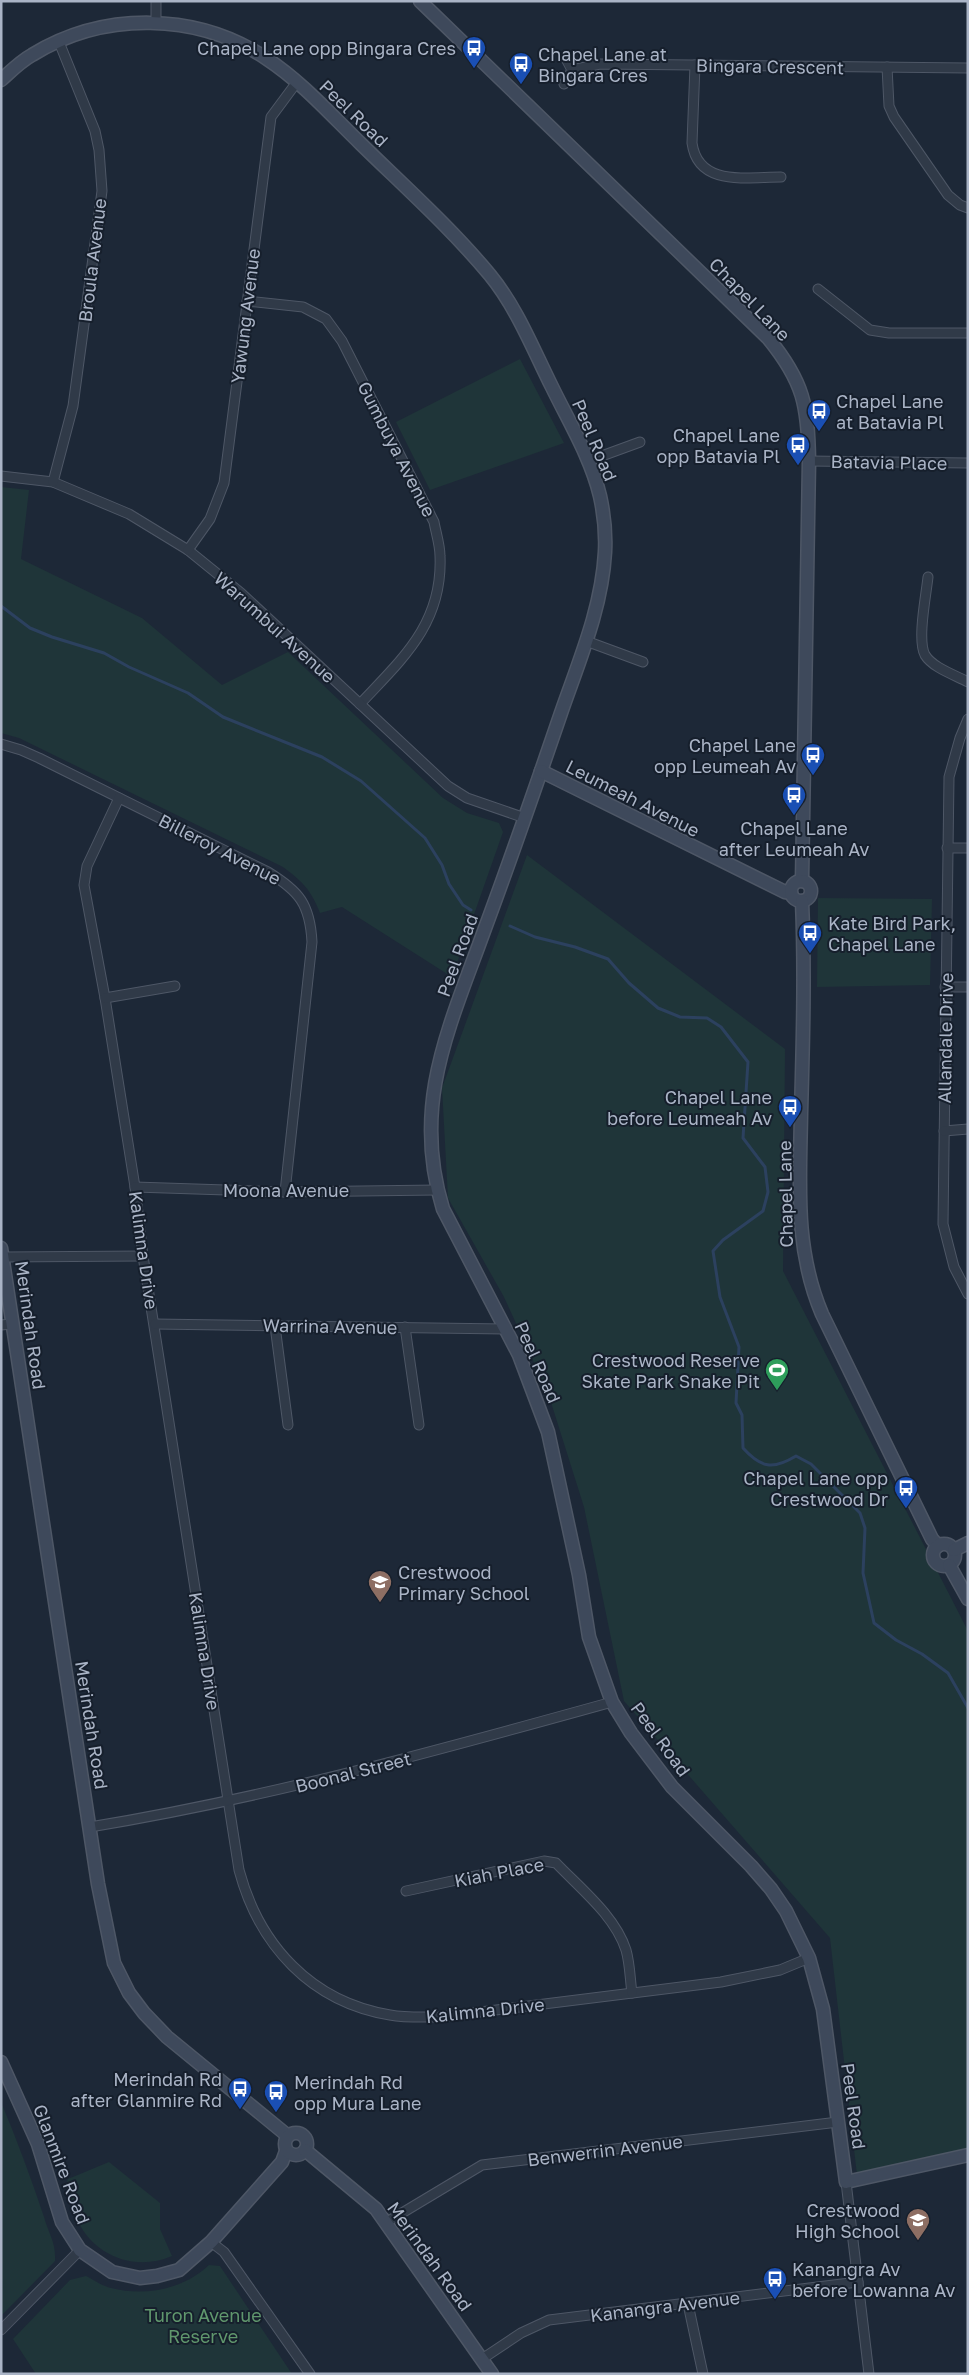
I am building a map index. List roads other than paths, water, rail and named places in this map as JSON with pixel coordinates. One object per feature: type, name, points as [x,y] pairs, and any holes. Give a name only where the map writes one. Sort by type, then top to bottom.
[{"type":"street","points":[[156,1],[156,21]]},
{"type":"street","name":"Chapel Lane","points":[[420,1],[777,350],[793,373],[805,405],[810,461],[802,881]]},
{"type":"street","name":"Peel Road","points":[[1,80],[31,55],[59,42],[102,28],[156,21],[205,30],[227,37],[255,50],[297,82],[455,236],[492,277],[513,307],[588,461],[600,496],[605,546],[599,600],[526,818],[445,1041],[437,1070],[430,1108],[430,1135],[437,1190],[443,1209],[519,1355],[548,1432],[579,1575],[589,1637],[612,1702],[632,1733],[672,1787],[752,1866],[771,1889],[786,1911],[809,1958],[823,2009],[846,2182]]},
{"type":"street","name":"Broula Avenue","points":[[53,482],[73,406],[102,190],[99,150],[95,130],[59,42]]},
{"type":"street","points":[[564,84],[572,70],[565,57]]},
{"type":"street","name":"Bingara Crescent","points":[[572,70],[600,64],[968,68]]},
{"type":"street","points":[[695,66],[692,143],[694,154],[699,164],[707,172],[718,175],[781,177]]},
{"type":"street","points":[[887,67],[889,106],[894,117],[948,195],[960,205],[968,208]]},
{"type":"street","name":"Yawung Avenue","points":[[188,550],[210,519],[224,484],[271,118],[297,82]]},
{"type":"street","points":[[818,289],[870,330],[889,333],[968,333]]},
{"type":"street","name":"Gumbuya Avenue","points":[[247,301],[303,307],[326,318],[342,341],[434,522],[440,554],[439,586],[429,618],[411,650],[360,704]]},
{"type":"street","points":[[588,461],[640,442]]},
{"type":"street","name":"Batavia Place","points":[[810,461],[968,463]]},
{"type":"street","name":"Warumbui Avenue","points":[[1,476],[53,482],[129,514],[188,550],[241,593],[456,792],[526,818]]},
{"type":"street","points":[[928,577],[922,644],[926,656],[936,666],[968,682]]},
{"type":"street","points":[[586,641],[643,662]]},
{"type":"street","name":"Allandale Drive","points":[[968,719],[960,738],[949,777],[943,1224],[954,1267],[968,1294]]},
{"type":"street","name":"Billeroy Avenue","points":[[1,744],[21,750],[268,872],[285,882],[301,897],[308,910],[312,942],[285,1192]]},
{"type":"street","name":"Leumeah Avenue","points":[[541,771],[697,850],[785,892],[792,892]]},
{"type":"street","name":"Kalimna Drive","points":[[119,798],[87,866],[84,885],[105,998],[135,1187],[143,1256],[229,1802],[245,1892],[266,1935],[295,1970],[320,1988],[341,2000],[365,2009],[390,2015],[440,2017],[743,1978],[780,1970],[809,1958]]},
{"type":"street","points":[[947,848],[968,848]]},
{"type":"street","points":[[802,881],[808,884],[811,891],[808,897],[802,901],[795,899],[792,892],[793,886],[802,881]]},
{"type":"street","name":"Chapel Lane","points":[[802,901],[804,979],[800,1214],[804,1256],[813,1292],[822,1314],[932,1539],[938,1546]]},
{"type":"street","points":[[105,998],[175,986]]},
{"type":"street","points":[[945,987],[968,987]]},
{"type":"street","points":[[944,1131],[968,1129]]},
{"type":"street","name":"Moona Avenue","points":[[135,1187],[285,1192],[437,1190]]},
{"type":"street","points":[[2,1252],[143,1256]]},
{"type":"street","name":"Merindah Road","points":[[2,1252],[7,1325],[106,1931],[114,1963],[129,1993],[144,2014],[167,2037],[288,2136]]},
{"type":"street","name":"Warrina Avenue","points":[[155,1324],[505,1330]]},
{"type":"street","points":[[275,1326],[288,1425]]},
{"type":"street","points":[[405,1327],[419,1425]]},
{"type":"street","points":[[954,1550],[968,1543]]},
{"type":"street","points":[[947,1545],[954,1550],[955,1559],[949,1566],[940,1566],[934,1561],[933,1554],[938,1546],[947,1545]]},
{"type":"street","points":[[949,1566],[968,1599]]},
{"type":"street","name":"Boonal Street","points":[[90,1827],[229,1802],[318,1782],[612,1702]]},
{"type":"street","name":"Kiah Place","points":[[406,1891],[544,1861],[556,1863],[611,1921],[620,1936],[627,1952],[632,1993]]},
{"type":"street","name":"Glanmire Road","points":[[1,2062],[38,2144],[62,2222],[80,2250],[112,2272],[140,2278],[179,2270],[212,2242],[282,2162],[286,2151]]},
{"type":"street","name":"Benwerrin Avenue","points":[[387,2222],[482,2165],[838,2122]]},
{"type":"street","points":[[296,2132],[302,2134],[306,2140],[305,2150],[297,2155],[286,2151],[284,2143],[288,2136],[296,2132]]},
{"type":"street","name":"Merindah Road","points":[[305,2150],[364,2197],[387,2222],[492,2374]]},
{"type":"street","points":[[870,2374],[846,2182],[968,2155]]},
{"type":"street","points":[[212,2242],[224,2252],[310,2374]]},
{"type":"street","points":[[1,2330],[80,2250]]},
{"type":"street","name":"Kanangra Avenue","points":[[482,2359],[521,2332],[550,2320],[858,2282]]},
{"type":"street","points":[[688,2304],[703,2374]]},
{"type":"waterway","points":[[1,606],[30,628],[104,653],[129,667],[188,693],[223,717],[322,757],[361,781],[425,838],[442,865],[449,884],[463,905],[471,910]]},
{"type":"waterway","points":[[510,926],[535,937],[575,947],[608,959],[629,983],[658,1008],[680,1017],[707,1018],[721,1027],[748,1062],[743,1138],[765,1167],[768,1192],[763,1211],[723,1240],[713,1251],[720,1297],[739,1347],[736,1403],[742,1415],[743,1448],[756,1460],[768,1465],[781,1463],[796,1456],[811,1464],[860,1513],[865,1528],[863,1573],[874,1623],[896,1640],[922,1654],[948,1673],[968,1708]]},
{"type":"place","name":"Chapel Lane opp Bingara Cres","points":[[474,69]]},
{"type":"place","name":"Chapel Lane at Bingara Cres","points":[[521,85]]},
{"type":"place","name":"Chapel Lane at Batavia Pl","points":[[819,432]]},
{"type":"place","name":"Chapel Lane opp Batavia Pl","points":[[798,466]]},
{"type":"place","name":"Chapel Lane opp Leumeah Av","points":[[813,776]]},
{"type":"place","name":"Chapel Lane after Leumeah Av","points":[[794,816]]},
{"type":"place","name":"Kate Bird Park, Chapel Lane","points":[[810,954]]},
{"type":"place","name":"Chapel Lane before Leumeah Av","points":[[790,1128]]},
{"type":"place","name":"Crestwood Reserve Skate Park Snake Pit","points":[[777,1391]]},
{"type":"place","name":"Chapel Lane opp Crestwood Dr","points":[[906,1509]]},
{"type":"place","name":"Crestwood Primary School","points":[[380,1603]]},
{"type":"place","name":"Merindah Rd after Glanmire Rd","points":[[240,2110]]},
{"type":"place","name":"Merindah Rd opp Mura Lane","points":[[276,2113]]},
{"type":"place","name":"Crestwood High School","points":[[918,2241]]},
{"type":"place","name":"Kanangra Av before Lowanna Av","points":[[775,2300]]},
{"type":"park label","name":"Turon Avenue Reserve","points":[[203,2325]]}]
